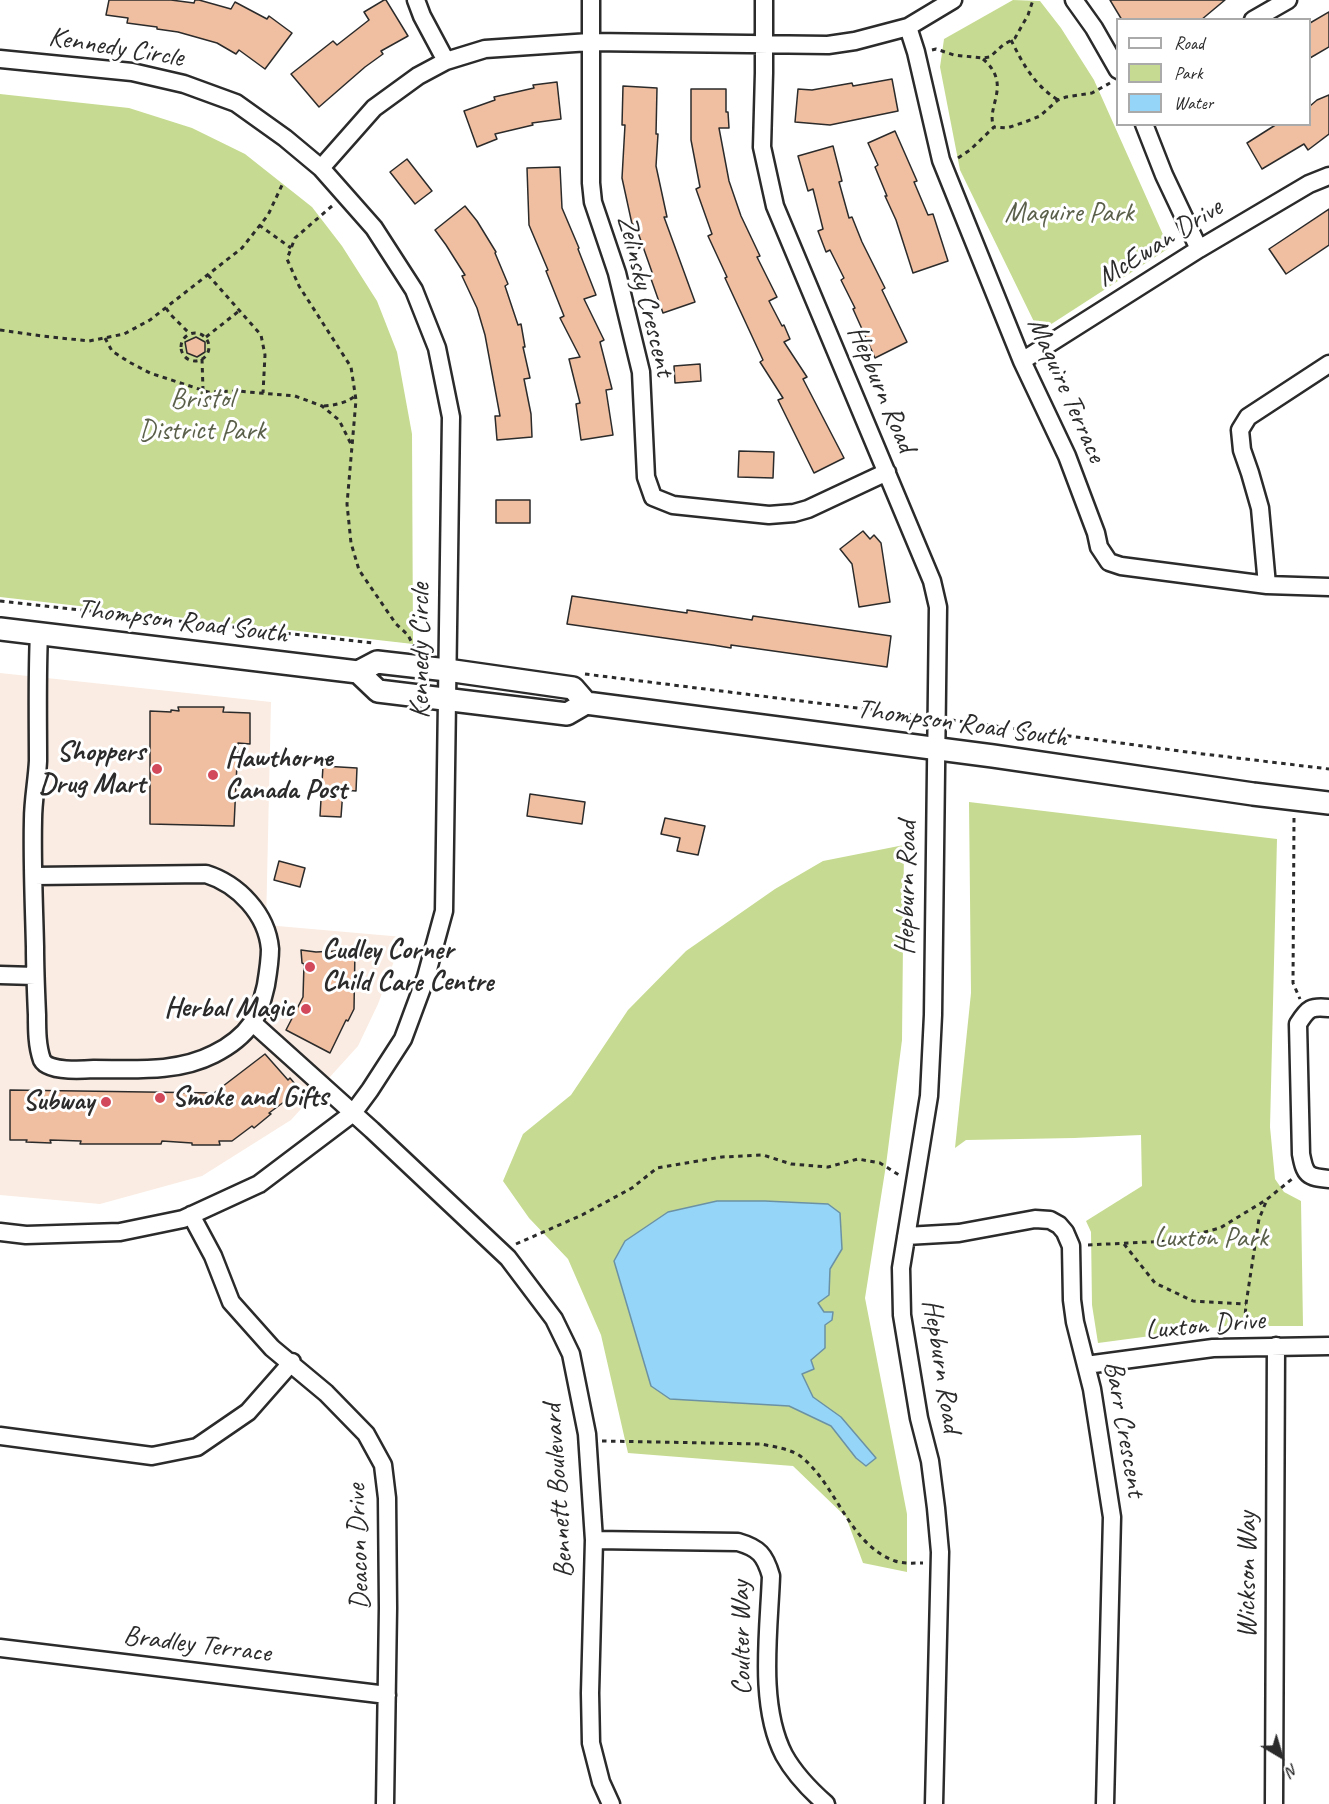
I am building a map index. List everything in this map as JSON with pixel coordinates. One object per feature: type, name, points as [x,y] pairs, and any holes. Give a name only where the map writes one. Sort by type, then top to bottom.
[{"type":"main road","name":"Thompson Road South","points":[[0,629],[358,672],[377,662],[447,670],[573,688],[586,703]]},
{"type":"main road","name":"Thompson Road South","points":[[358,672],[378,691],[567,714],[586,703],[1329,802]]},
{"type":"street","points":[[416,0],[446,61]]},
{"type":"street","name":"Zelinsky Crescent","points":[[591,0],[591,183],[593,202],[617,273],[641,372],[646,477],[653,497],[673,505],[769,515],[794,513],[808,509],[887,472]]},
{"type":"street","name":"Hepburn Road","points":[[764,0],[762,147],[775,206],[932,581],[938,607],[933,1015],[929,1096],[901,1268],[902,1314],[919,1418],[930,1461],[936,1508],[939,1563],[934,1804]]},
{"type":"street","points":[[321,168],[374,108],[418,76],[446,61],[485,49],[590,42],[828,45],[855,41],[908,27],[953,0]]},
{"type":"street","points":[[1074,0],[1094,28],[1116,66]]},
{"type":"street","points":[[1256,18],[1288,0]]},
{"type":"street","name":"Maquire Terrace","points":[[908,27],[943,166],[1022,361],[1067,456],[1099,546],[1109,562],[1121,566],[1267,585],[1329,587]]},
{"type":"street","name":"Kennedy Circle","points":[[0,59],[132,72],[184,84],[236,103],[285,138],[321,168],[374,228],[414,290],[437,348],[451,417],[444,911],[426,977],[403,1039],[353,1113],[259,1184],[183,1219],[120,1232],[26,1235],[0,1232]]},
{"type":"street","points":[[1145,126],[1164,175],[1199,249]]},
{"type":"street","name":"McEwan Drive","points":[[1022,361],[1199,249],[1309,184],[1329,176]]},
{"type":"street","points":[[1267,585],[1260,508],[1242,450],[1240,430],[1248,417],[1329,364]]},
{"type":"street","points":[[34,876],[206,874],[227,884],[247,898],[258,914],[270,946],[263,999],[253,1023],[230,1044],[214,1054],[187,1065],[168,1068],[60,1069],[45,1064],[38,1041],[35,976],[33,818],[38,763],[39,634]]},
{"type":"street","points":[[0,975],[35,976]]},
{"type":"street","points":[[1329,1008],[1315,1006],[1306,1012],[1298,1024],[1301,1154],[1304,1169],[1311,1176],[1329,1179]]},
{"type":"street","name":"Bennett Boulevard","points":[[253,1023],[508,1258],[554,1320],[571,1354],[588,1441],[594,1540],[591,1743],[601,1782],[611,1804]]},
{"type":"street","name":"Deacon Drive","points":[[191,1215],[213,1256],[231,1302],[272,1348],[292,1362],[326,1393],[366,1434],[383,1465],[387,1498],[385,1804]]},
{"type":"street","points":[[906,1236],[959,1233],[1035,1219],[1050,1220],[1059,1225],[1071,1246]]},
{"type":"street","name":"Barr Crescent","points":[[1071,1246],[1072,1300],[1075,1322],[1092,1389],[1112,1517],[1105,1804]]},
{"type":"street","name":"Wickson Way","points":[[1274,1804],[1276,1346]]},
{"type":"street","name":"Luxton Drive","points":[[1086,1365],[1213,1348],[1329,1346]]},
{"type":"street","points":[[0,1436],[152,1456],[198,1447],[248,1412],[292,1362]]},
{"type":"street","name":"Coulter Way","points":[[594,1540],[738,1542],[750,1545],[759,1551],[766,1561],[771,1576],[767,1673],[774,1730],[784,1755],[795,1772],[826,1804]]},
{"type":"street","name":"Bradley Terrace","points":[[0,1648],[387,1695]]},
{"type":"path","points":[[916,52],[936,49],[954,55],[990,57],[1015,38],[1028,15],[1033,0]]},
{"type":"path","points":[[1011,40],[1029,74],[1042,89],[1058,100]]},
{"type":"path","points":[[982,58],[991,66],[997,81],[998,96],[992,122],[994,127]]},
{"type":"path","points":[[943,166],[962,156],[994,127],[1007,128],[1040,116],[1058,100],[1092,93],[1116,79]]},
{"type":"path","points":[[0,330],[89,341],[124,334],[150,320],[242,248],[268,215],[283,183]]},
{"type":"path","points":[[345,195],[296,238],[287,259],[299,286],[351,367],[355,396],[355,429],[347,504],[351,543],[359,570],[396,624],[408,635],[415,648],[409,647]]},
{"type":"path","points":[[259,225],[291,248]]},
{"type":"path","points":[[208,275],[261,335],[265,354],[263,393]]},
{"type":"path","points":[[166,308],[189,333]]},
{"type":"path","points":[[206,337],[239,311]]},
{"type":"path","points":[[189,333],[199,333],[206,337],[208,342],[208,352],[202,359],[194,362],[182,353],[180,344],[189,333]]},
{"type":"path","points":[[105,338],[112,351],[129,362],[150,373],[208,392],[295,396],[322,406],[339,420],[352,448]]},
{"type":"path","points":[[202,359],[203,390]]},
{"type":"path","points":[[322,406],[337,405],[355,396]]},
{"type":"path","points":[[0,601],[374,643]]},
{"type":"path","points":[[579,673],[1329,769]]},
{"type":"path","points":[[1294,799],[1293,983],[1306,1012]]},
{"type":"path","points":[[500,1251],[582,1215],[632,1188],[657,1168],[722,1157],[763,1155],[790,1164],[828,1167],[858,1159],[880,1163],[914,1184]]},
{"type":"path","points":[[1071,1246],[1170,1241],[1221,1228],[1266,1200],[1304,1169]]},
{"type":"path","points":[[1244,1347],[1246,1304],[1258,1219],[1266,1200]]},
{"type":"path","points":[[1123,1243],[1155,1284],[1193,1301],[1246,1304]]},
{"type":"path","points":[[588,1441],[761,1444],[784,1449],[803,1457],[818,1474],[859,1535],[884,1556],[897,1562],[939,1563]]},
{"type":"shaded area","points":[[0,673],[271,702],[266,925],[403,937],[378,1004],[358,1046],[291,1120],[202,1176],[100,1204],[0,1195]]},
{"type":"green space","name":"Maquire Park","points":[[1013,0],[1040,1],[1061,28],[1094,80],[1169,248],[1039,332],[960,170],[940,67],[944,39]]},
{"type":"green space","name":"Bristol District Park","points":[[0,94],[129,108],[192,128],[245,154],[312,207],[342,246],[377,301],[397,352],[412,434],[413,644],[0,597]]},
{"type":"green space","name":"Luxton Park","points":[[969,802],[1277,839],[1270,1127],[1275,1179],[1284,1192],[1301,1201],[1303,1326],[1226,1326],[1098,1343],[1092,1305],[1091,1232],[1086,1221],[1142,1186],[1141,1135],[966,1140],[955,1148],[971,993]]},
{"type":"green space","points":[[904,845],[902,1040],[886,1165],[865,1298],[907,1514],[907,1572],[863,1563],[846,1517],[793,1466],[628,1453],[601,1335],[568,1259],[529,1218],[503,1181],[523,1134],[571,1095],[628,1010],[686,951],[775,889],[823,861]]},
{"type":"water","points":[[717,1201],[828,1204],[840,1213],[842,1249],[830,1269],[829,1295],[818,1303],[824,1312],[833,1312],[832,1320],[825,1325],[825,1348],[811,1360],[814,1369],[802,1374],[813,1397],[841,1417],[876,1458],[866,1466],[856,1458],[831,1426],[789,1406],[670,1399],[651,1386],[614,1261],[625,1241],[668,1212]]},
{"type":"building","points":[[109,0],[171,0],[194,3],[195,0],[199,0],[231,9],[235,2],[267,19],[269,16],[292,33],[265,69],[239,50],[236,54],[217,43],[178,32],[157,29],[157,27],[127,23],[128,18],[106,15]]},
{"type":"building","points":[[384,0],[408,36],[381,51],[383,54],[319,107],[291,74],[333,41],[337,45],[369,20],[364,12]]},
{"type":"building","points":[[1110,0],[1225,0],[1203,18],[1121,18]]},
{"type":"building","points":[[1329,12],[1329,47],[1311,57],[1311,22]]},
{"type":"building","points":[[892,79],[898,111],[830,125],[795,122],[798,89],[812,90],[852,83],[853,86]]},
{"type":"building","points":[[557,82],[561,119],[532,123],[533,125],[495,134],[497,139],[477,147],[464,111],[495,100],[494,97],[534,88],[533,85]]},
{"type":"building","points":[[623,86],[657,88],[656,166],[667,217],[664,217],[695,302],[663,313],[650,276],[653,275],[635,224],[632,224],[622,178],[625,125],[622,125]]},
{"type":"building","points":[[691,89],[726,89],[729,128],[719,128],[729,181],[741,216],[760,256],[757,257],[777,297],[769,301],[790,339],[784,342],[807,377],[803,379],[844,458],[814,473],[778,400],[783,398],[760,362],[763,360],[708,236],[712,234],[696,189],[700,187],[691,140]]},
{"type":"building","points":[[1329,95],[1329,134],[1308,150],[1304,144],[1262,169],[1247,143],[1274,126],[1311,126],[1311,105]]},
{"type":"building","points":[[895,131],[917,181],[914,182],[928,215],[933,214],[948,261],[913,273],[896,220],[875,167],[878,165],[868,143]]},
{"type":"building","points":[[833,146],[842,181],[839,182],[849,218],[852,217],[885,288],[882,290],[907,342],[875,358],[841,280],[844,278],[830,250],[826,252],[818,231],[823,229],[813,189],[808,191],[798,156]]},
{"type":"building","points":[[407,159],[432,191],[415,204],[390,172]]},
{"type":"building","points":[[560,167],[562,208],[596,295],[584,299],[604,340],[600,342],[612,389],[606,390],[613,435],[581,440],[576,404],[580,403],[569,359],[580,357],[560,318],[564,316],[529,225],[527,168]]},
{"type":"building","points":[[465,206],[496,252],[508,284],[505,286],[518,325],[521,324],[525,347],[523,347],[530,378],[524,379],[531,414],[532,437],[497,440],[495,416],[500,416],[485,335],[477,308],[462,276],[465,275],[435,230]]},
{"type":"building","points":[[1329,209],[1329,245],[1286,274],[1269,249]]},
{"type":"building","points":[[196,337],[205,342],[205,352],[197,357],[187,353],[185,342]]},
{"type":"building","points":[[700,364],[701,381],[675,383],[674,366]]},
{"type":"building","points":[[739,451],[774,452],[773,478],[738,477]]},
{"type":"building","points":[[496,500],[530,500],[530,523],[496,523]]},
{"type":"building","points":[[863,531],[870,539],[874,535],[881,543],[890,602],[859,607],[852,564],[840,549]]},
{"type":"building","points":[[572,596],[687,613],[687,610],[752,620],[753,616],[891,636],[887,667],[731,645],[731,648],[567,624]]},
{"type":"building","points":[[178,707],[224,707],[223,712],[250,713],[250,744],[238,743],[234,826],[150,824],[150,711],[179,711]]},
{"type":"building","points":[[323,766],[357,768],[356,791],[343,790],[341,817],[320,816]]},
{"type":"building","points":[[530,794],[585,802],[582,824],[527,816]]},
{"type":"building","points":[[665,818],[705,826],[698,855],[677,851],[680,838],[661,834]]},
{"type":"building","points":[[279,861],[305,868],[300,887],[274,880]]},
{"type":"building","points":[[301,950],[316,952],[355,950],[354,1009],[330,1053],[286,1030],[303,997],[304,964]]},
{"type":"building","points":[[265,1054],[300,1090],[269,1113],[271,1114],[254,1128],[252,1126],[232,1141],[219,1141],[220,1145],[192,1145],[192,1143],[162,1141],[161,1144],[80,1144],[81,1141],[50,1140],[51,1143],[10,1140],[10,1090],[214,1093]]},
{"type":"place","name":"Shoppers Drug Mart","points":[[157,769]]},
{"type":"place","name":"Hawthorne Canada Post","points":[[213,775]]},
{"type":"place","name":"Cudley Corner Child Care Centre","points":[[310,967]]},
{"type":"place","name":"Herbal Magic","points":[[306,1009]]},
{"type":"place","name":"Smoke and Gifts","points":[[160,1098]]},
{"type":"place","name":"Subway","points":[[106,1102]]}]
